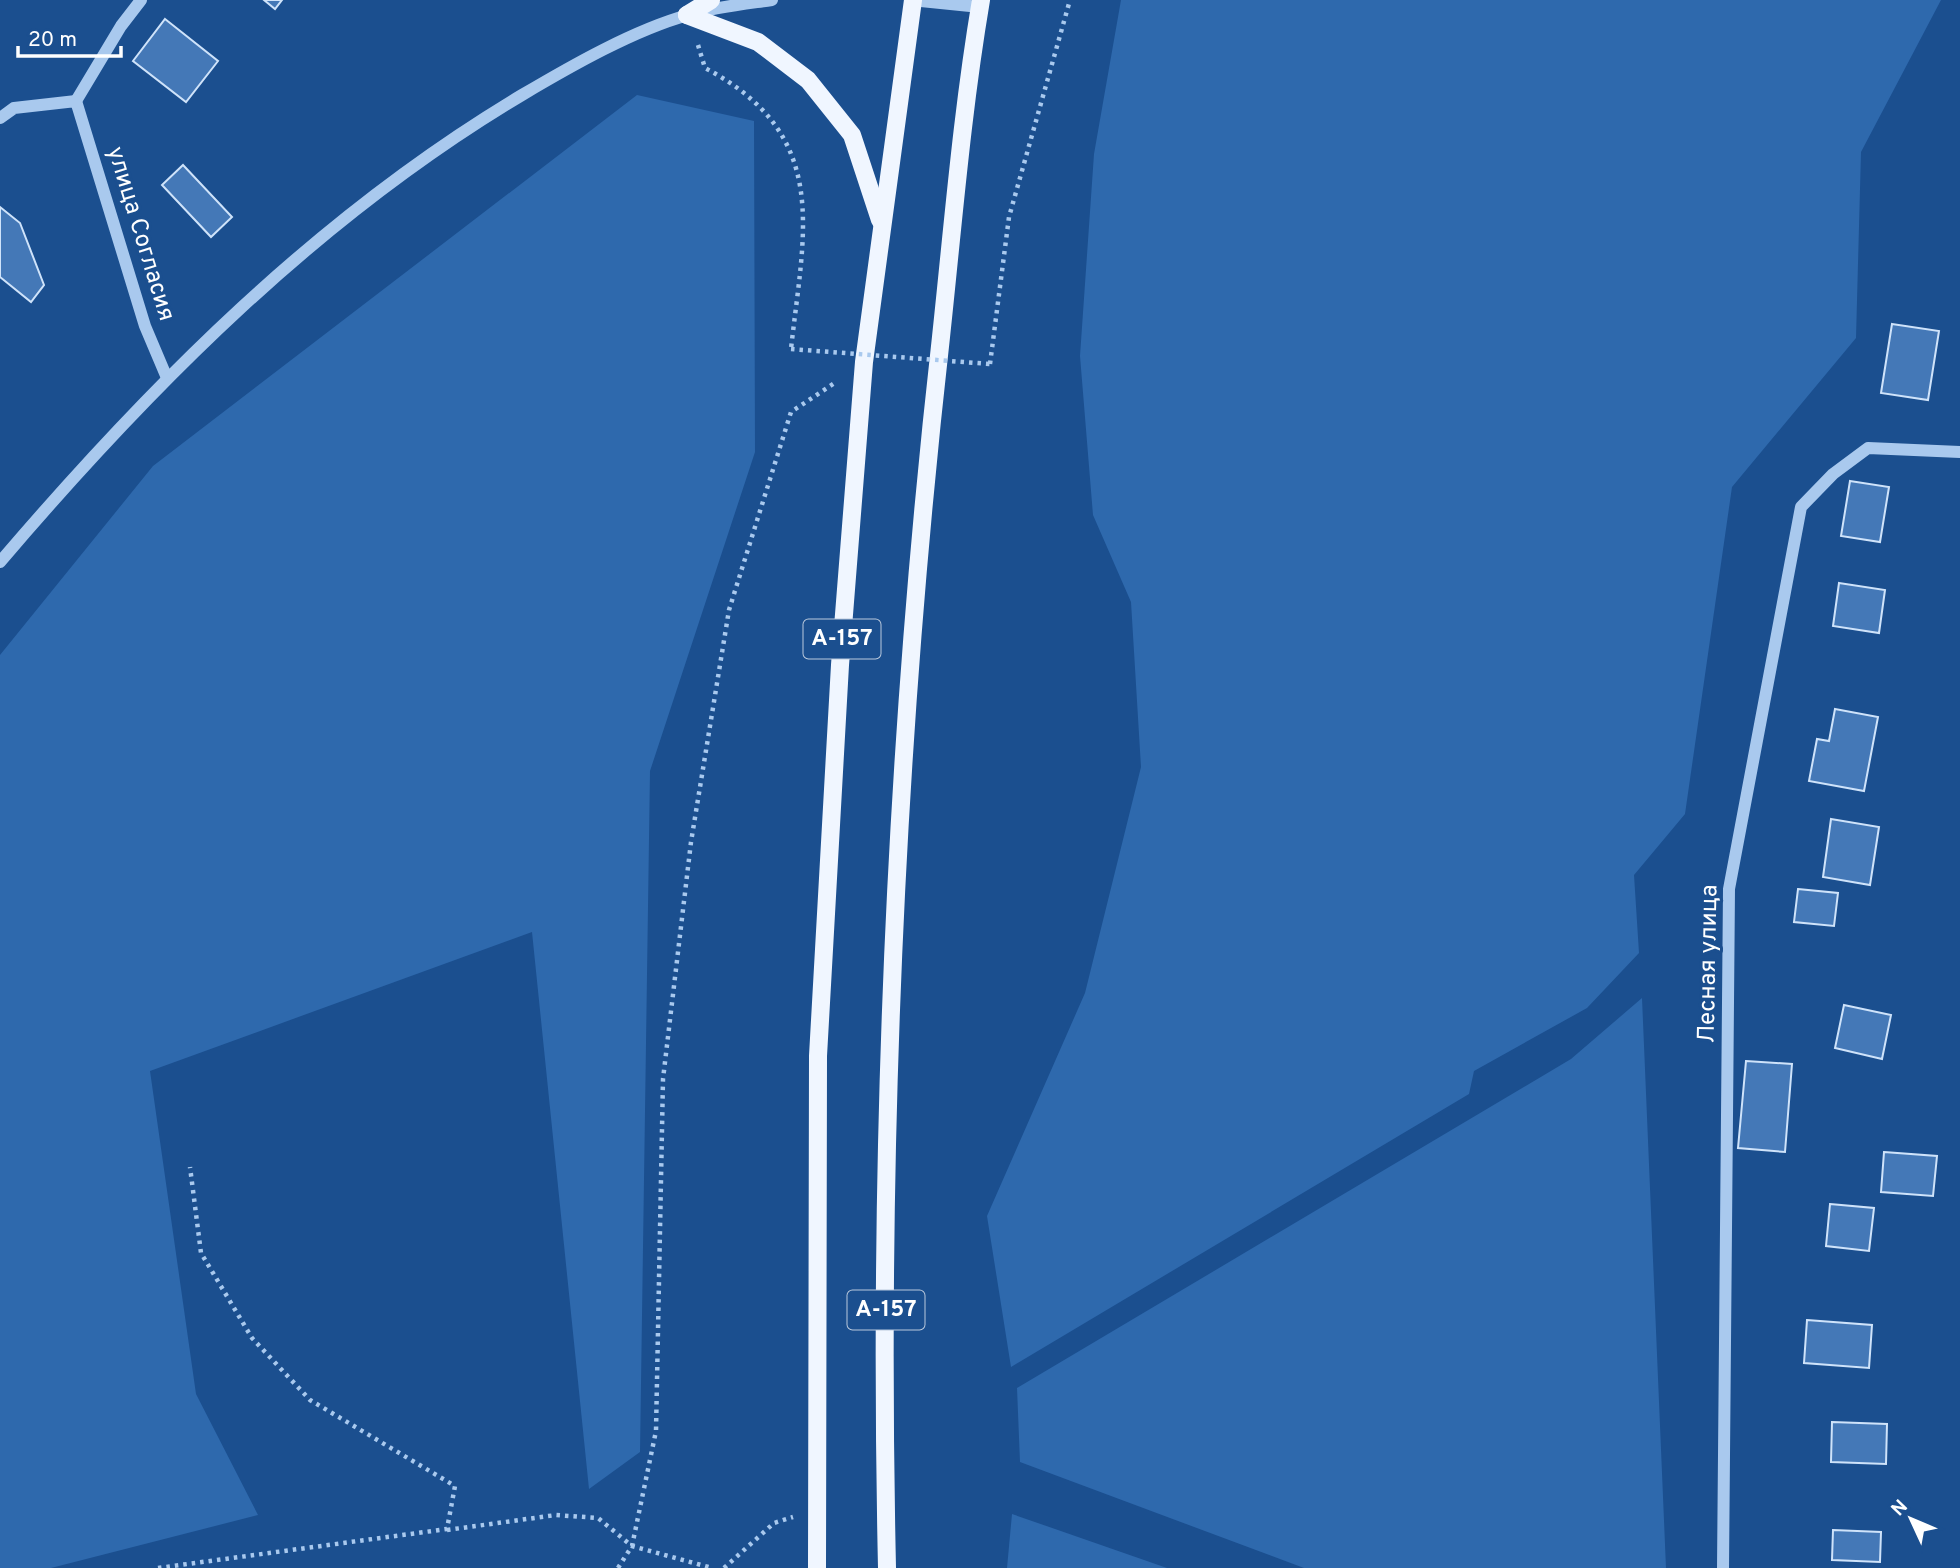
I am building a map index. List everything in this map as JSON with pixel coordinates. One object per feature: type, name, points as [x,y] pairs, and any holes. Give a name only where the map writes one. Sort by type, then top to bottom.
[{"type":"main road","points":[[687,15],[711,0]]},
{"type":"main road","name":"А-157","points":[[817,1568],[818,1056],[840,665],[864,362],[912,0]]},
{"type":"main road","name":"А-157","points":[[887,1568],[884,1414],[889,1066],[910,660],[926,470],[981,3]]},
{"type":"main road","points":[[687,15],[758,42],[808,80],[852,135],[881,224]]},
{"type":"street","points":[[0,118],[14,108],[76,101],[121,26],[141,0]]},
{"type":"street","points":[[0,562],[61,490],[167,378],[309,246],[396,178],[491,114],[583,58],[687,15],[772,0]]},
{"type":"street","points":[[912,0],[981,3]]},
{"type":"street","name":"улица Согласия","points":[[76,101],[145,326],[167,378]]},
{"type":"street","name":"Лесная улица","points":[[1723,1568],[1729,890],[1801,507],[1833,474],[1868,448],[1960,452]]},
{"type":"path","points":[[687,15],[705,68],[734,83],[765,113],[789,148],[801,185],[805,221],[791,349],[990,364],[1009,217],[1070,0]]},
{"type":"path","points":[[618,1568],[632,1546],[656,1431],[663,1079],[691,842],[729,610],[791,412],[864,362]]},
{"type":"path","points":[[190,1167],[201,1253],[252,1338],[310,1400],[455,1486],[447,1530],[440,1531]]},
{"type":"path","points":[[724,1568],[774,1523],[817,1510]]},
{"type":"path","points":[[158,1568],[556,1515],[598,1518],[632,1546],[712,1568]]},
{"type":"shaded area","points":[[1121,0],[1941,0],[1861,152],[1856,338],[1732,487],[1685,814],[1634,875],[1639,953],[1587,1008],[1474,1071],[1469,1094],[1011,1367],[987,1216],[1085,993],[1141,767],[1131,602],[1093,515],[1080,356],[1094,154]]},
{"type":"shaded area","points":[[637,95],[754,121],[755,452],[650,771],[640,1452],[589,1489],[532,932],[150,1071],[196,1394],[258,1515],[51,1568],[0,1568],[0,655],[153,466]]},
{"type":"shaded area","points":[[1642,998],[1666,1568],[1304,1568],[1020,1462],[1017,1388],[1571,1059]]},
{"type":"shaded area","points":[[1012,1514],[1167,1568],[1007,1568]]},
{"type":"building","points":[[264,0],[282,0],[275,9]]},
{"type":"building","points":[[165,19],[218,61],[186,102],[133,61]]},
{"type":"building","points":[[183,165],[232,217],[211,237],[162,185]]},
{"type":"building","points":[[0,207],[20,223],[44,285],[31,302],[0,277]]},
{"type":"building","points":[[1892,324],[1939,331],[1928,400],[1881,393]]},
{"type":"building","points":[[1850,481],[1889,487],[1880,542],[1841,536]]},
{"type":"building","points":[[1839,583],[1885,590],[1879,633],[1833,626]]},
{"type":"building","points":[[1835,709],[1878,717],[1864,791],[1809,781],[1817,739],[1829,741]]},
{"type":"building","points":[[1831,819],[1879,827],[1870,885],[1823,877]]},
{"type":"building","points":[[1798,889],[1838,893],[1834,926],[1794,922]]},
{"type":"building","points":[[1844,1005],[1891,1015],[1882,1059],[1835,1048]]},
{"type":"building","points":[[1746,1061],[1792,1064],[1785,1152],[1738,1148]]},
{"type":"building","points":[[1884,1152],[1937,1156],[1933,1196],[1881,1192]]},
{"type":"building","points":[[1830,1204],[1874,1208],[1869,1251],[1826,1246]]},
{"type":"building","points":[[1807,1320],[1872,1325],[1869,1368],[1804,1363]]},
{"type":"building","points":[[1832,1422],[1887,1424],[1886,1464],[1831,1462]]},
{"type":"building","points":[[1833,1530],[1881,1532],[1880,1562],[1832,1560]]}]
